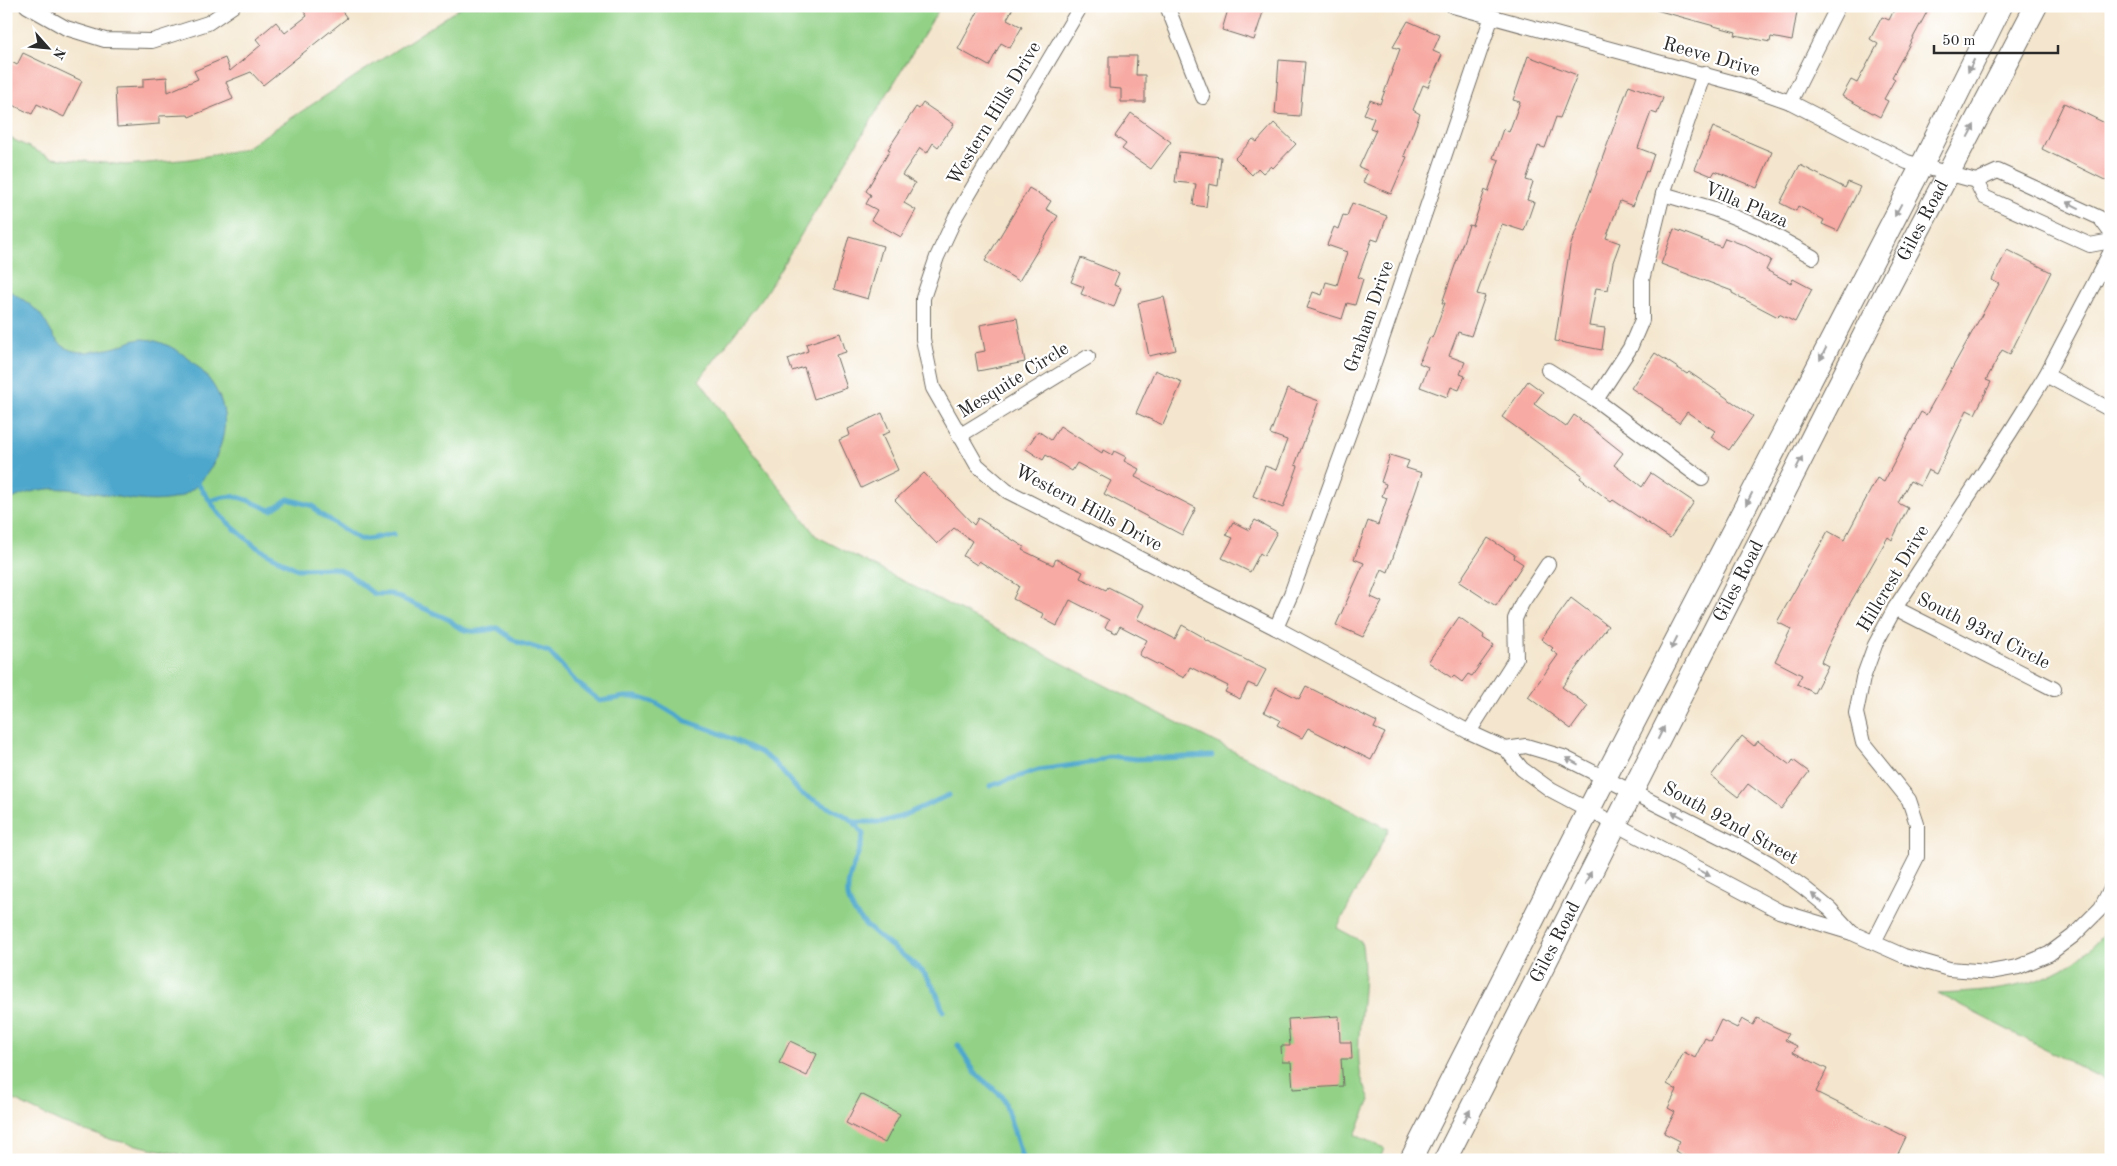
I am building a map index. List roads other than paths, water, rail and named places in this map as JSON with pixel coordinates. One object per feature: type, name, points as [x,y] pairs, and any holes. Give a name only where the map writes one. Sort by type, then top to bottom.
[{"type":"main road","name":"Giles Road","points":[[1411,1160],[1604,778],[1921,167],[2001,6]]},
{"type":"main road","name":"Giles Road","points":[[1445,1160],[1878,307],[2036,6]]},
{"type":"street","points":[[27,6],[66,28],[105,40],[152,41],[208,23],[233,6]]},
{"type":"street","name":"Western Hills Drive","points":[[1081,6],[956,216],[937,257],[923,298],[924,339],[933,388],[977,465],[1007,491],[1276,628],[1469,732],[1506,749],[1522,769],[1551,790],[1587,812],[1615,825]]},
{"type":"street","points":[[1167,6],[1203,97]]},
{"type":"street","name":"Reeve Drive","points":[[1453,6],[1704,73],[1790,102],[1921,167],[1976,182]]},
{"type":"street","points":[[1790,102],[1838,6]]},
{"type":"street","name":"Graham Drive","points":[[1276,628],[1364,392],[1492,16]]},
{"type":"street","points":[[1596,400],[1630,348],[1642,320],[1642,280],[1662,194],[1704,73]]},
{"type":"street","points":[[2111,233],[2100,218],[1998,171],[1976,182],[1984,197],[2072,237],[2090,244],[2111,241]]},
{"type":"street","name":"Villa Plaza","points":[[1662,194],[1714,209],[1759,227],[1813,257]]},
{"type":"street","name":"Hillcrest Drive","points":[[1874,942],[1917,857],[1917,824],[1909,800],[1863,743],[1856,713],[1863,678],[1872,653],[1895,608],[2012,431],[2046,375],[2111,251]]},
{"type":"street","name":"Mesquite Circle","points":[[960,436],[1088,357]]},
{"type":"street","points":[[1548,370],[1596,400],[1702,479]]},
{"type":"street","points":[[2046,375],[2111,410]]},
{"type":"street","points":[[1469,732],[1516,658],[1515,619],[1522,603],[1548,564]]},
{"type":"street","name":"South 93rd Circle","points":[[1895,608],[2054,689]]},
{"type":"street","name":"Western Hills Drive","points":[[1506,749],[1526,746],[1548,752],[1631,792]]},
{"type":"street","name":"South 92nd Street","points":[[1631,792],[1771,864],[1830,909],[1852,933]]},
{"type":"street","name":"South 92nd Street","points":[[1615,825],[1779,912],[1852,933],[1904,956],[1948,969],[1990,972],[2018,966],[2049,954],[2073,936],[2100,908],[2111,888]]},
{"type":"water","points":[[6,289],[36,310],[44,319],[57,341],[67,349],[79,352],[95,351],[144,339],[157,341],[170,347],[196,364],[215,388],[224,414],[223,435],[219,450],[206,476],[188,493],[173,499],[137,500],[83,491],[48,489],[24,494],[6,502]]},
{"type":"waterway","points":[[198,484],[220,515],[235,529],[255,546],[297,569],[334,568],[347,573],[374,594],[391,594],[450,620],[460,628],[472,631],[497,628],[517,642],[549,652],[576,682],[600,701],[638,697],[656,703],[686,721],[712,730],[760,752],[775,763],[800,793],[844,815],[854,822],[863,834],[849,880],[848,896],[851,906],[867,927],[922,971],[935,990],[943,1011]]},
{"type":"waterway","points":[[210,501],[228,496],[242,498],[271,510],[288,499],[313,506],[320,514],[359,539],[394,534]]},
{"type":"waterway","points":[[990,786],[1038,770],[1095,762],[1110,756],[1136,759],[1212,756]]},
{"type":"waterway","points":[[854,822],[881,822],[900,817],[949,795]]},
{"type":"waterway","points":[[958,1045],[976,1074],[1003,1097],[1023,1160]]}]
